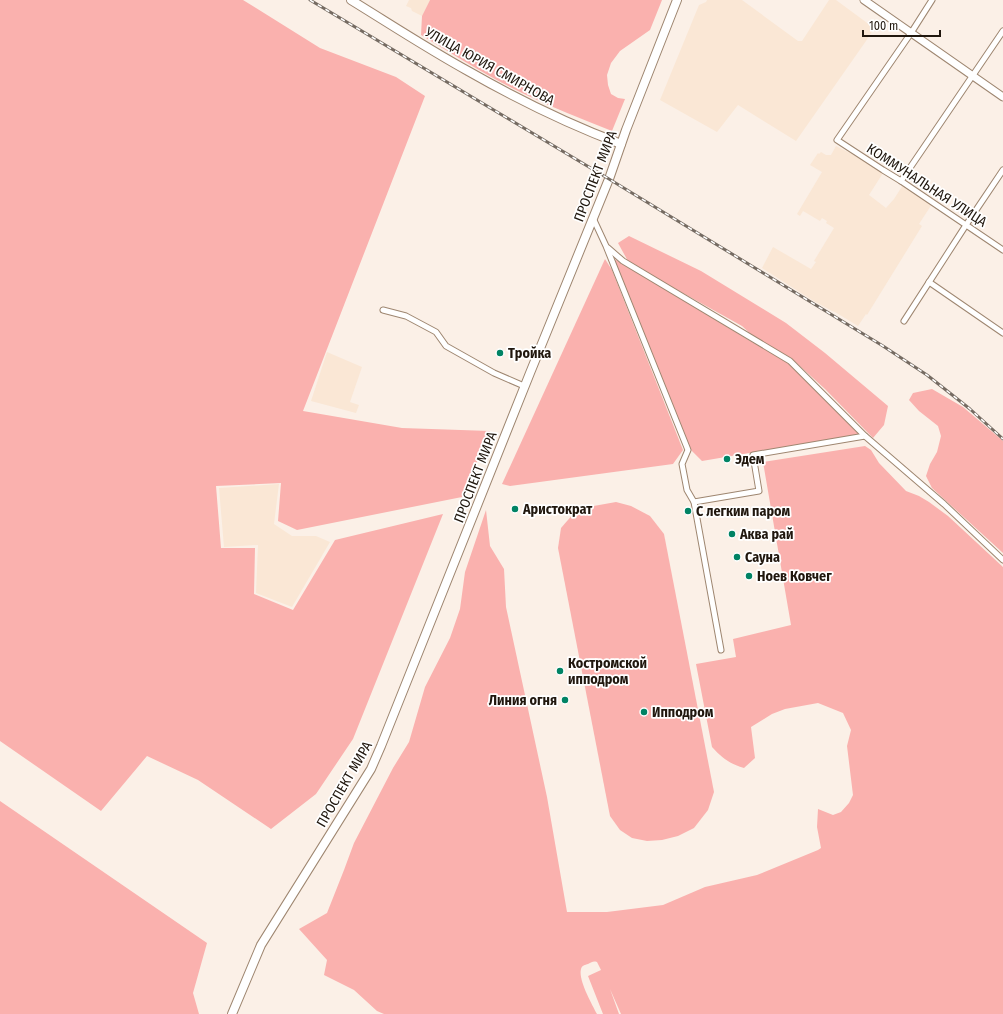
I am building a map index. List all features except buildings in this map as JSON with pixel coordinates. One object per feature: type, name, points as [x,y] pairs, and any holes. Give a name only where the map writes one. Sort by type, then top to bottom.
[{"type":"main road","name":"УЛИЦА ЮРИЯ СМИРНОВА","points":[[351,0],[412,38],[512,95],[552,116],[621,144]]},
{"type":"main road","name":"ПРОСПЕКТ МИРА","points":[[232,1014],[261,945],[374,763],[608,179],[677,0]]},
{"type":"street","points":[[864,0],[1003,97]]},
{"type":"street","points":[[911,33],[932,0]]},
{"type":"street","points":[[901,181],[1003,31]]},
{"type":"street","name":"КОММУНАЛЬНАЯ УЛИЦА","points":[[911,33],[837,140],[1003,250]]},
{"type":"street","points":[[904,321],[1003,170]]},
{"type":"street","points":[[592,218],[606,246],[688,450],[682,464],[687,490],[694,502],[721,650]]},
{"type":"street","points":[[606,246],[623,261],[790,361],[865,436],[944,504],[1003,560]]},
{"type":"street","points":[[929,282],[1003,333]]},
{"type":"street","points":[[383,310],[406,316],[430,328],[436,332],[446,346],[494,374],[524,386]]},
{"type":"street","points":[[694,502],[759,491],[753,455],[865,436]]},
{"type":"shaded area","points":[[0,0],[243,0],[320,48],[396,77],[425,96],[303,411],[402,428],[490,431],[462,497],[297,530],[278,521],[281,483],[216,486],[221,548],[255,548],[254,594],[293,610],[335,540],[443,514],[353,739],[316,794],[271,829],[198,780],[147,756],[101,811],[0,741]]},
{"type":"shaded area","points":[[409,0],[430,0],[422,16],[406,6]]},
{"type":"shaded area","points":[[430,0],[662,0],[650,30],[620,51],[611,63],[607,75],[611,94],[618,98],[625,99],[612,131],[522,93],[483,72],[421,35],[422,16]]},
{"type":"shaded area","points":[[707,0],[742,0],[798,41],[802,41],[829,0],[836,0],[874,28],[796,141],[738,105],[717,132],[660,100],[699,5]]},
{"type":"shaded area","points":[[836,146],[860,158],[883,173],[869,195],[886,208],[903,185],[932,204],[919,224],[922,226],[867,315],[866,314],[858,326],[812,300],[762,268],[773,247],[811,269],[816,262],[814,261],[834,228],[826,223],[827,221],[822,218],[820,221],[803,211],[800,216],[797,214],[822,172],[810,165],[818,153],[819,154],[821,152],[826,155],[831,155]]},
{"type":"shaded area","points":[[629,236],[701,271],[786,323],[825,353],[888,406],[884,425],[873,438],[825,389],[791,358],[755,338],[742,326],[629,263],[618,243]]},
{"type":"shaded area","points":[[613,258],[752,342],[790,363],[861,434],[702,461],[690,449]]},
{"type":"shaded area","points":[[605,259],[612,270],[683,450],[673,464],[510,486],[502,484]]},
{"type":"shaded area","points":[[327,352],[362,367],[350,402],[359,405],[356,413],[311,401]]},
{"type":"shaded area","points":[[932,389],[963,407],[1003,441],[1003,553],[932,488],[926,476],[930,464],[937,452],[941,436],[938,426],[919,411],[909,400],[913,393]]},
{"type":"shaded area","points":[[865,446],[871,450],[879,463],[906,491],[919,496],[948,516],[1003,567],[1003,1014],[621,1014],[610,989],[619,1014],[603,1014],[588,976],[601,970],[597,962],[592,962],[583,966],[581,969],[581,974],[586,992],[597,1014],[384,1014],[377,1011],[354,990],[324,975],[327,960],[299,929],[327,913],[354,843],[393,768],[409,742],[425,687],[450,638],[460,609],[465,572],[486,510],[490,546],[504,569],[506,607],[547,797],[567,912],[607,912],[663,905],[705,887],[757,875],[821,848],[817,827],[818,809],[833,815],[841,812],[849,803],[853,795],[847,746],[851,730],[843,713],[818,703],[785,709],[772,714],[751,727],[755,758],[744,768],[734,765],[712,747],[696,664],[736,657],[733,639],[791,625],[763,462]]},
{"type":"shaded area","points":[[279,484],[274,524],[292,536],[316,536],[330,542],[292,607],[256,593],[258,545],[224,547],[219,488]]},
{"type":"shaded area","name":"Ипподром","points":[[616,502],[631,506],[650,516],[664,534],[714,792],[708,810],[694,828],[678,836],[662,840],[647,841],[632,838],[620,830],[610,816],[558,548],[561,528],[574,513],[588,507]]},
{"type":"shaded area","points":[[0,801],[207,943],[193,993],[199,1014],[0,1014]]},
{"type":"railway","points":[[310,0],[609,179],[883,346],[927,375],[970,409],[1003,439]]},
{"type":"place","name":"Тройка","points":[[500,353]]},
{"type":"place","name":"Эдем","points":[[727,459]]},
{"type":"place","name":"Аристократ","points":[[515,509]]},
{"type":"place","name":"С легким паром","points":[[688,511]]},
{"type":"place","name":"Аква рай","points":[[732,534]]},
{"type":"place","name":"Сауна","points":[[737,557]]},
{"type":"place","name":"Ноев Ковчег","points":[[749,576]]},
{"type":"place","name":"Костромской ипподром","points":[[560,671]]},
{"type":"place","name":"Линия огня","points":[[565,700]]},
{"type":"place","name":"Ипподром","points":[[644,712]]}]
